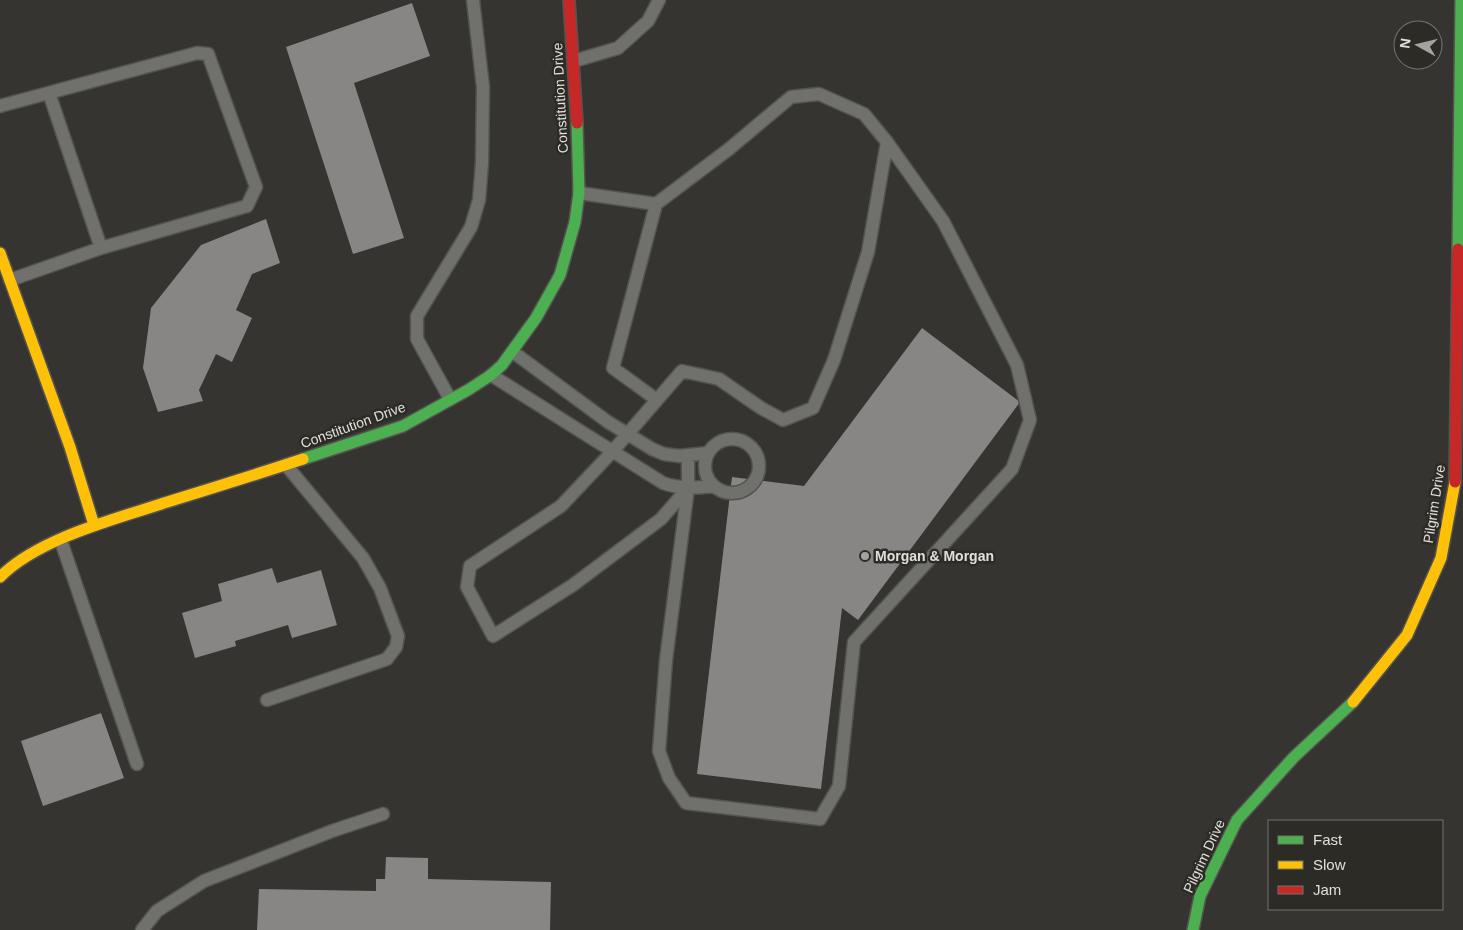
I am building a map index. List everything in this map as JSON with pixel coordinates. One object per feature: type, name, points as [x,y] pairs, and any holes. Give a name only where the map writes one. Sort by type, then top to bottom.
[{"type":"street","name":"Constitution Drive","points":[[0,577],[9,568],[32,553],[94,525],[403,426],[491,375],[513,352],[536,318],[560,275],[575,222],[579,193],[574,62],[568,0]]},
{"type":"street","name":"Pilgrim Drive","points":[[1193,930],[1200,896],[1238,820],[1294,757],[1355,701],[1407,635],[1441,558],[1456,476],[1461,0]]},
{"type":"street","points":[[0,254],[10,280],[13,303],[70,446],[94,525]]},
{"type":"lane","points":[[450,399],[417,339],[417,316],[471,226],[479,200],[482,164],[483,87],[473,0]]},
{"type":"lane","points":[[574,62],[618,48],[648,21],[659,0]]},
{"type":"lane","points":[[0,106],[197,53],[208,54],[256,187],[248,206],[101,248],[10,280]]},
{"type":"lane","points":[[49,93],[101,248]]},
{"type":"lane","points":[[658,400],[613,368],[656,204],[729,150],[791,97],[819,94],[864,114],[887,142],[943,221],[1014,358],[1030,420],[1012,469],[854,642],[839,786],[820,819],[686,803],[669,778],[659,751],[666,660],[688,488],[688,456]]},
{"type":"lane","points":[[688,488],[661,519],[573,586],[493,636],[467,587],[470,566],[561,506],[612,452],[682,371],[719,379],[782,420],[813,408],[834,360],[868,252],[887,142]]},
{"type":"lane","points":[[579,193],[656,204]]},
{"type":"lane","points":[[513,352],[608,422],[652,449],[664,454],[688,456],[708,453]]},
{"type":"lane","points":[[491,375],[663,483],[674,487],[688,488],[714,486]]},
{"type":"lane","points":[[738,439],[747,443],[754,449],[760,465],[754,482],[748,488],[730,493],[714,486],[706,471],[708,453],[721,441],[738,439]]},
{"type":"lane","points":[[267,700],[387,659],[396,647],[398,636],[380,588],[363,558],[286,465]]},
{"type":"lane","points":[[61,541],[137,764]]},
{"type":"lane","points":[[142,930],[157,911],[204,881],[332,831],[383,814]]},
{"type":"building","points":[[412,3],[430,56],[354,83],[404,238],[353,254],[286,47]]},
{"type":"building","points":[[266,219],[280,263],[252,274],[236,310],[252,318],[232,362],[216,354],[199,390],[203,401],[158,412],[143,368],[151,308],[201,245]]},
{"type":"building","points":[[922,328],[1020,402],[858,620],[842,608],[821,789],[697,774],[732,477],[804,486]]},
{"type":"building","points":[[272,568],[277,583],[321,570],[337,625],[292,638],[288,625],[235,641],[236,646],[195,658],[182,613],[222,601],[218,584]]},
{"type":"building","points":[[101,713],[124,778],[43,806],[21,741]]},
{"type":"building","points":[[386,857],[428,858],[428,879],[551,882],[550,930],[257,930],[259,889],[376,891],[376,879],[385,879]]},
{"type":"traffic: fast","points":[[1458,249],[1461,0]]},
{"type":"traffic: fast","points":[[303,459],[403,426],[468,390],[491,375],[502,365],[536,318],[560,275],[575,222],[579,193],[577,123]]},
{"type":"traffic: fast","points":[[1193,930],[1200,896],[1237,820],[1294,757],[1353,702]]},
{"type":"traffic: slow","points":[[0,253],[70,447],[94,525]]},
{"type":"traffic: slow","points":[[0,577],[33,552],[74,533],[303,459]]},
{"type":"traffic: slow","points":[[1353,702],[1407,635],[1441,558],[1455,482]]},
{"type":"traffic: jam","points":[[569,0],[577,123]]},
{"type":"traffic: jam","points":[[1455,482],[1458,249]]},
{"type":"place","name":"Morgan & Morgan","points":[[865,556]]}]
